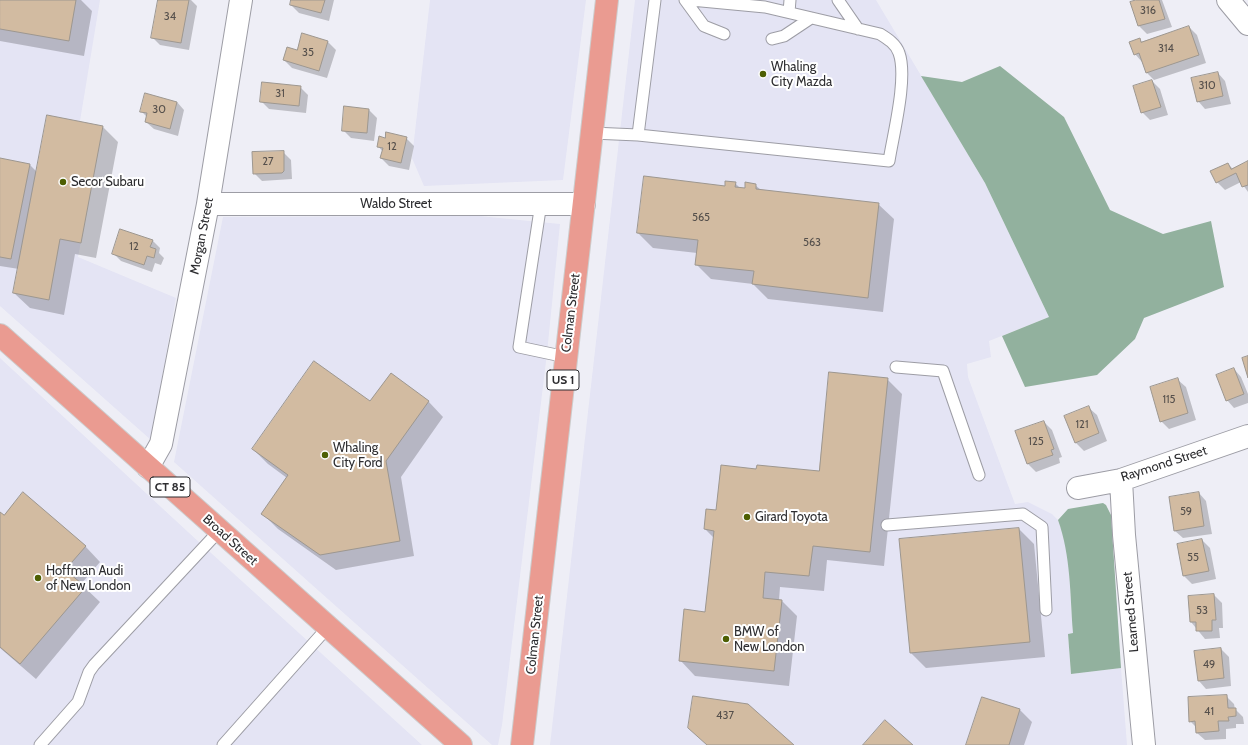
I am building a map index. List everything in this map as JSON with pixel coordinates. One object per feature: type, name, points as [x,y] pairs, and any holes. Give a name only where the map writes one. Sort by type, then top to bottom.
[{"type":"main road","name":"Colman Street","points":[[522,745],[607,0]]},
{"type":"main road","name":"Broad Street","points":[[0,335],[461,745]]},
{"type":"street","name":"Morgan Street","points":[[148,467],[161,444],[208,204],[241,0]]},
{"type":"street","points":[[1228,0],[1248,24]]},
{"type":"street","name":"Waldo Street","points":[[208,204],[584,204]]},
{"type":"street","name":"Raymond Street","points":[[1078,488],[1121,480],[1248,436]]},
{"type":"street","name":"Learned Street","points":[[1121,480],[1144,745]]},
{"type":"lane","points":[[638,135],[655,0]]},
{"type":"lane","points":[[685,0],[704,26],[724,34]]},
{"type":"lane","points":[[592,133],[638,135],[889,162],[902,81],[899,54],[892,41],[880,34],[765,7],[691,0]]},
{"type":"lane","points":[[789,12],[790,0]]},
{"type":"lane","points":[[838,0],[858,29]]},
{"type":"lane","points":[[772,39],[784,36],[811,18]]},
{"type":"lane","points":[[541,204],[519,348],[566,357]]},
{"type":"lane","points":[[896,367],[943,371],[979,475]]},
{"type":"lane","points":[[887,525],[1022,514],[1042,527],[1046,610]]},
{"type":"lane","points":[[40,745],[78,702],[89,672],[94,665],[219,531]]},
{"type":"lane","points":[[223,745],[328,627]]},
{"type":"shaded area","name":"Secor Subaru","points":[[0,0],[100,0],[80,121],[103,126],[78,257],[176,298],[151,440],[0,306]]},
{"type":"shaded area","points":[[430,0],[586,0],[563,180],[424,186],[412,158]]},
{"type":"shaded area","points":[[635,0],[876,0],[985,183],[1049,317],[989,341],[991,357],[967,364],[968,377],[1015,504],[1028,502],[1052,514],[1058,520],[1065,538],[1068,554],[1073,633],[1068,634],[1071,674],[1121,668],[1127,745],[550,745]]},
{"type":"shaded area","name":"Whaling City Ford","points":[[479,216],[560,224],[547,353],[502,725],[498,745],[492,745],[174,462],[223,217]]},
{"type":"shaded area","points":[[0,358],[188,532],[422,745],[0,745]]},
{"type":"green space","points":[[1000,66],[1064,117],[1110,210],[1163,234],[1211,221],[1224,287],[1144,318],[1135,339],[1097,375],[1025,387],[1002,336],[1049,317],[985,183],[921,76],[962,82]]},
{"type":"green space","points":[[1103,503],[1106,505],[1111,515],[1121,668],[1071,674],[1068,634],[1073,633],[1068,562],[1058,520],[1068,509]]},
{"type":"building","points":[[0,0],[76,0],[69,41],[0,29]]},
{"type":"building","points":[[158,0],[189,0],[181,43],[151,38]]},
{"type":"building","points":[[291,0],[325,0],[321,13],[290,5]]},
{"type":"building","points":[[1136,0],[1159,0],[1165,19],[1138,26],[1130,2]]},
{"type":"building","points":[[1189,26],[1199,55],[1146,73],[1139,53],[1134,55],[1129,42],[1140,38],[1141,42]]},
{"type":"building","points":[[302,33],[328,41],[319,71],[283,60],[287,47],[297,50]]},
{"type":"building","points":[[1218,72],[1223,96],[1197,102],[1191,78]]},
{"type":"building","points":[[1152,80],[1161,107],[1141,113],[1133,86]]},
{"type":"building","points":[[262,82],[301,86],[299,106],[260,102]]},
{"type":"building","points":[[145,93],[177,102],[170,129],[145,122],[147,113],[140,112]]},
{"type":"building","points":[[344,106],[369,109],[367,133],[342,131]]},
{"type":"building","name":"Secor Subaru","points":[[47,115],[103,126],[81,243],[60,239],[49,300],[13,293]]},
{"type":"building","points":[[386,132],[407,137],[401,163],[380,158],[383,148],[377,147],[379,136],[385,138]]},
{"type":"building","points":[[284,151],[284,171],[282,173],[253,174],[252,152]]},
{"type":"building","points":[[0,158],[30,164],[11,259],[0,257]]},
{"type":"building","points":[[1248,161],[1248,185],[1242,187],[1236,173],[1216,183],[1210,171],[1228,163],[1231,169]]},
{"type":"building","points":[[644,176],[725,186],[725,181],[736,182],[735,187],[745,188],[745,182],[756,184],[756,189],[879,203],[868,298],[752,284],[754,271],[695,265],[698,240],[637,233]]},
{"type":"building","points":[[120,229],[153,240],[150,247],[156,249],[154,258],[147,256],[144,265],[112,254]]},
{"type":"building","points":[[1248,356],[1248,378],[1242,358]]},
{"type":"building","name":"Whaling City Ford","points":[[314,361],[370,401],[391,373],[429,401],[386,461],[400,541],[320,555],[261,514],[288,475],[252,449]]},
{"type":"building","points":[[1234,368],[1244,394],[1226,401],[1216,375]]},
{"type":"building","points":[[829,372],[888,378],[870,552],[813,546],[809,576],[765,572],[763,598],[782,600],[774,671],[679,661],[684,609],[705,612],[714,531],[704,529],[706,509],[716,510],[721,465],[756,469],[757,465],[819,471]]},
{"type":"building","points":[[1178,378],[1188,413],[1160,422],[1150,387]]},
{"type":"building","points":[[1089,406],[1099,433],[1075,443],[1064,416]]},
{"type":"building","points":[[1044,421],[1054,449],[1051,450],[1053,455],[1027,464],[1015,431]]},
{"type":"building","name":"Hoffman Audi of New London","points":[[23,492],[86,546],[65,570],[86,587],[20,664],[0,647],[0,512],[4,515]]},
{"type":"building","points":[[1199,492],[1204,526],[1174,531],[1169,497]]},
{"type":"building","points":[[1019,528],[1030,642],[910,653],[899,539]]},
{"type":"building","points":[[1202,539],[1209,571],[1183,576],[1177,544]]},
{"type":"building","points":[[1214,594],[1216,620],[1212,620],[1212,631],[1196,631],[1196,622],[1190,622],[1188,596]]},
{"type":"building","points":[[1221,648],[1224,678],[1198,681],[1194,651]]},
{"type":"building","points":[[1227,695],[1228,708],[1236,708],[1236,716],[1228,717],[1229,721],[1218,721],[1219,731],[1196,733],[1195,721],[1189,722],[1188,697]]},
{"type":"building","points":[[693,696],[748,704],[794,745],[707,745],[688,728]]},
{"type":"building","points":[[982,697],[1020,709],[1009,745],[966,745]]},
{"type":"building","points":[[885,720],[913,745],[863,745]]},
{"type":"place","name":"Whaling City Mazda","points":[[763,74]]},
{"type":"place","name":"Secor Subaru","points":[[63,182]]},
{"type":"place","name":"Whaling City Ford","points":[[325,455]]},
{"type":"place","name":"Girard Toyota","points":[[747,517]]},
{"type":"place","name":"Hoffman Audi of New London","points":[[38,578]]},
{"type":"place","name":"BMW of New London","points":[[726,639]]}]
